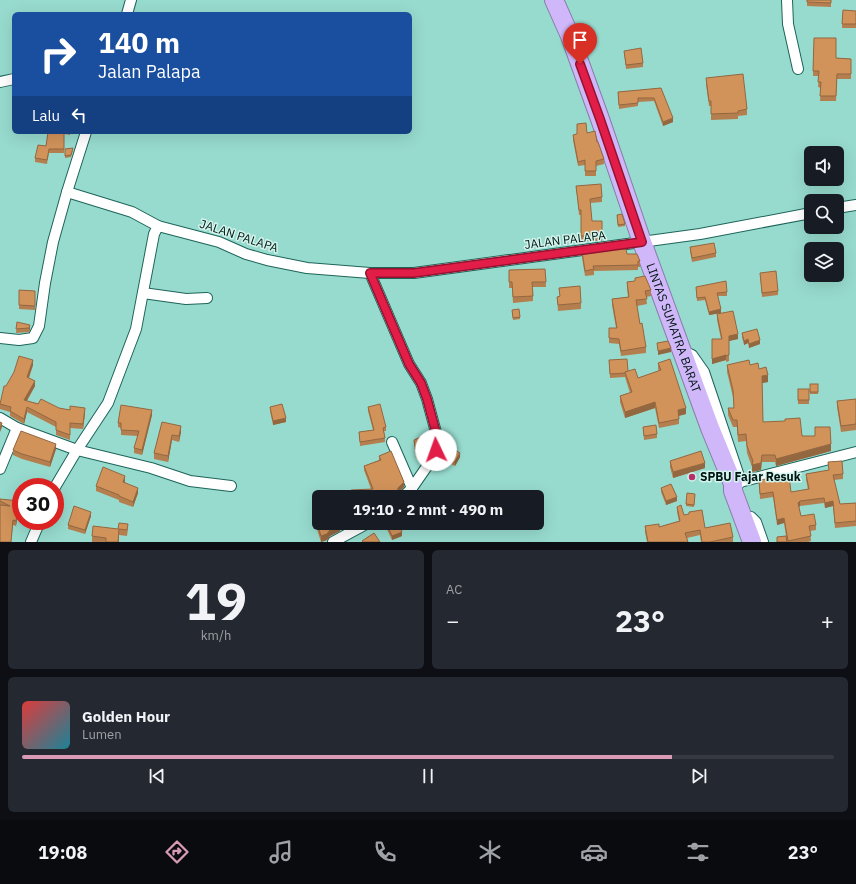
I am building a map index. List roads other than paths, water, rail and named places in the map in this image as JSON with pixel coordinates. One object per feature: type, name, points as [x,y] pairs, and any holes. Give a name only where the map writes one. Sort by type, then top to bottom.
[{"type":"highway","name":"LINTAS SUMATRA BARAT","points":[[554,0],[570,36],[598,112],[642,242],[710,428],[737,483],[734,491],[752,542]]},
{"type":"street","points":[[128,12],[131,0]]},
{"type":"street","points":[[787,0],[788,24],[798,69]]},
{"type":"street","points":[[0,82],[12,79]]},
{"type":"street","points":[[0,338],[19,340],[32,338],[39,326],[45,282],[53,242],[85,134]]},
{"type":"street","name":"JALAN PALAPA","points":[[67,192],[132,212],[158,226],[219,242],[246,254],[267,260],[307,268],[370,273],[414,273],[700,234],[804,214]]},
{"type":"street","points":[[844,207],[856,206]]},
{"type":"street","points":[[60,478],[108,403],[136,329],[154,234],[158,226]]},
{"type":"street","points":[[370,273],[409,364],[421,383],[437,436],[436,450],[422,476],[412,488],[392,442]]},
{"type":"street","points":[[143,293],[186,299],[206,298]]},
{"type":"street","points":[[0,418],[17,428],[77,450],[151,468],[190,480],[231,486]]},
{"type":"street","points":[[0,469],[17,428]]},
{"type":"street","points":[[737,483],[856,452]]},
{"type":"street","points":[[743,517],[751,517],[756,522],[763,542]]},
{"type":"street","points":[[31,542],[36,530]]},
{"type":"street","points":[[333,542],[355,530]]},
{"type":"place","name":"SPBU Fajar Resuk","points":[[692,477]]}]
